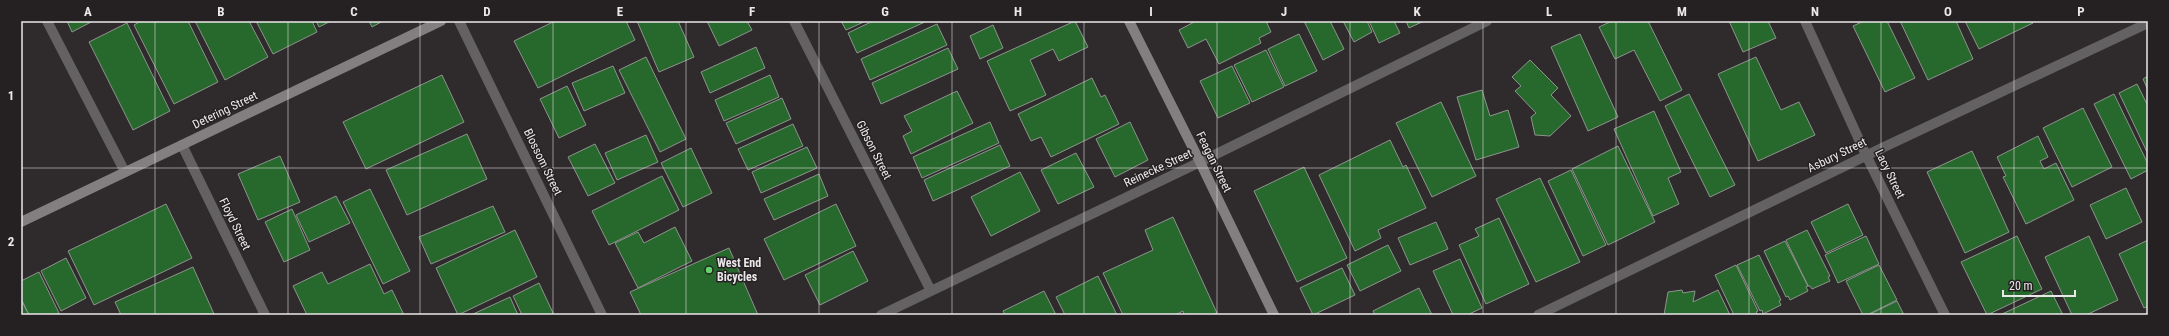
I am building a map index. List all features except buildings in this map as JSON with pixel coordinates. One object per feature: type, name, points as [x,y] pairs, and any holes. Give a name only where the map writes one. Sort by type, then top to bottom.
[{"type":"street","points":[[47,21],[126,172]]},
{"type":"street","name":"Detering Street","points":[[21,222],[441,21]]},
{"type":"street","name":"Blossom Street","points":[[460,21],[602,315]]},
{"type":"street","name":"Gibson Street","points":[[794,21],[931,291]]},
{"type":"street","name":"Feagan Street","points":[[1129,21],[1200,162],[1274,315]]},
{"type":"street","name":"Lacy Street","points":[[1804,21],[1866,155],[1945,315]]},
{"type":"street","name":"Reinecke Street","points":[[881,315],[1200,162],[1481,22]]},
{"type":"street","name":"Asbury Street","points":[[1538,315],[1866,155],[2148,23]]},
{"type":"street","name":"Floyd Street","points":[[182,144],[265,315]]},
{"type":"place","name":"West End Bicycles","points":[[709,270]]}]
